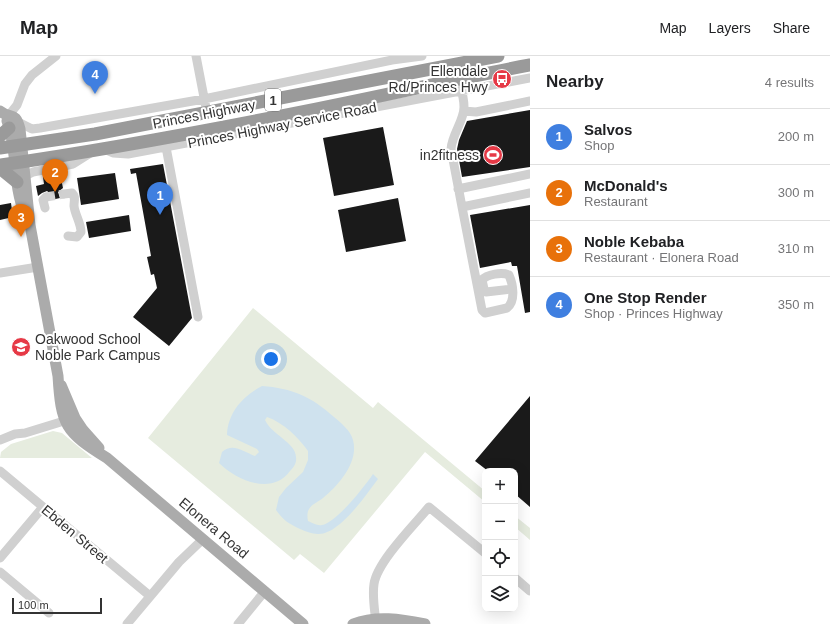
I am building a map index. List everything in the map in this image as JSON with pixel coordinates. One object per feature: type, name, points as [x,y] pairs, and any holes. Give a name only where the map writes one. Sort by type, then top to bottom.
[{"type":"highway","name":"Princes Highway","points":[[11,146],[95,134],[207,113],[456,60],[498,56]]},
{"type":"highway","points":[[456,60],[460,85]]},
{"type":"highway","name":"Princes Highway","points":[[0,164],[99,150],[317,109],[460,85],[530,65]]},
{"type":"highway","points":[[0,168],[21,179]]},
{"type":"main road","name":"Elonera Road","points":[[7,121],[11,146],[19,162],[22,208],[30,225],[58,376],[59,399],[64,421],[76,436],[107,458],[303,623]]},
{"type":"main road","name":"Elonera Road","points":[[58,376],[80,425],[107,458]]},
{"type":"main road","points":[[66,396],[67,414],[64,421],[70,421],[80,425]]},
{"type":"main road","points":[[353,624],[365,620],[377,622],[400,620],[425,624]]},
{"type":"street","points":[[7,121],[17,105],[22,90],[28,80],[56,56]]},
{"type":"street","points":[[196,56],[207,113]]},
{"type":"street","points":[[204,99],[391,58],[422,56]]},
{"type":"street","name":"Princes Highway Service Road","points":[[99,150],[128,154],[460,85],[530,78]]},
{"type":"street","points":[[460,85],[464,111],[451,140],[450,149],[482,310],[487,312],[510,306],[513,300],[512,288]]},
{"type":"street","name":"Princes Highway","points":[[7,121],[32,129],[204,99]]},
{"type":"street","points":[[464,111],[476,112],[530,101]]},
{"type":"street","points":[[78,122],[95,134]]},
{"type":"street","points":[[48,140],[58,125]]},
{"type":"street","points":[[166,147],[198,317]]},
{"type":"street","points":[[21,179],[33,172],[73,164],[99,150]]},
{"type":"street","points":[[458,189],[530,174]]},
{"type":"street","points":[[64,194],[72,193],[74,195],[75,211],[82,232],[74,238],[68,236]]},
{"type":"street","points":[[462,207],[530,193]]},
{"type":"street","points":[[45,208],[43,200],[46,197]]},
{"type":"street","points":[[0,274],[38,267]]},
{"type":"street","points":[[1,442],[15,434],[25,433],[64,421]]},
{"type":"street","name":"Ebden Street","points":[[0,471],[150,596]]},
{"type":"street","points":[[0,558],[42,507]]},
{"type":"street","points":[[377,622],[373,591],[377,572],[387,557],[429,507],[482,551]]},
{"type":"street","points":[[127,624],[200,536]]},
{"type":"street","points":[[0,572],[49,613]]},
{"type":"street","points":[[518,581],[530,591]]},
{"type":"street","points":[[238,624],[265,591]]},
{"type":"shaded area","points":[[253,308],[373,408],[378,402],[482,489],[482,500],[425,452],[324,573],[300,554],[294,560],[148,438]]},
{"type":"shaded area","points":[[53,431],[62,433],[92,458],[0,458],[1,452],[11,444]]},
{"type":"shaded area","points":[[518,518],[530,528],[530,540],[518,530]]},
{"type":"water","points":[[262,386],[292,391],[318,404],[340,422],[348,430],[352,437],[354,448],[350,465],[335,487],[311,506],[307,516],[308,521],[318,525],[328,523],[350,503],[373,474],[378,479],[351,513],[335,528],[326,533],[316,534],[300,529],[286,521],[276,510],[279,497],[303,472],[308,460],[308,451],[290,431],[279,423],[267,417],[265,420],[272,430],[292,447],[295,452],[296,459],[291,470],[282,479],[274,483],[254,483],[235,475],[219,463],[222,452],[226,449],[234,448],[255,456],[259,452],[257,449],[227,435],[230,419],[238,406],[255,390]]},
{"type":"building","name":"in2fitness","points":[[530,110],[530,167],[462,177],[457,149],[467,121]]},
{"type":"building","points":[[383,127],[394,185],[334,196],[323,138]]},
{"type":"building","points":[[163,164],[192,318],[169,346],[133,317],[157,288],[154,274],[151,275],[147,257],[151,256],[136,173],[131,174],[130,169]]},
{"type":"building","points":[[115,173],[119,199],[81,205],[77,178]]},
{"type":"building","points":[[60,174],[63,188],[58,192],[60,198],[51,200],[52,195],[47,191],[38,196],[36,186],[44,184],[43,177]]},
{"type":"building","points":[[398,198],[406,241],[346,252],[338,210]]},
{"type":"building","points":[[11,203],[13,217],[0,220],[0,205]]},
{"type":"building","points":[[530,205],[530,312],[525,313],[517,266],[512,266],[511,262],[480,268],[470,215]]},
{"type":"building","points":[[129,215],[131,231],[89,238],[86,222]]},
{"type":"building","points":[[530,396],[530,507],[518,497],[518,468],[484,468],[475,461]]},
{"type":"tunnel","points":[[46,197],[64,194]]},
{"type":"place","name":"Ellendale Rd/Princes Hwy","points":[[502,79]]},
{"type":"place","name":"One Stop Render","points":[[95,94]]},
{"type":"place","name":"in2fitness","points":[[493,155]]},
{"type":"place","name":"McDonald's","points":[[55,192]]},
{"type":"place","name":"Salvos","points":[[160,215]]},
{"type":"place","name":"Noble Kebaba","points":[[21,237]]},
{"type":"place","name":"Oakwood School Noble Park Campus","points":[[21,347]]}]
